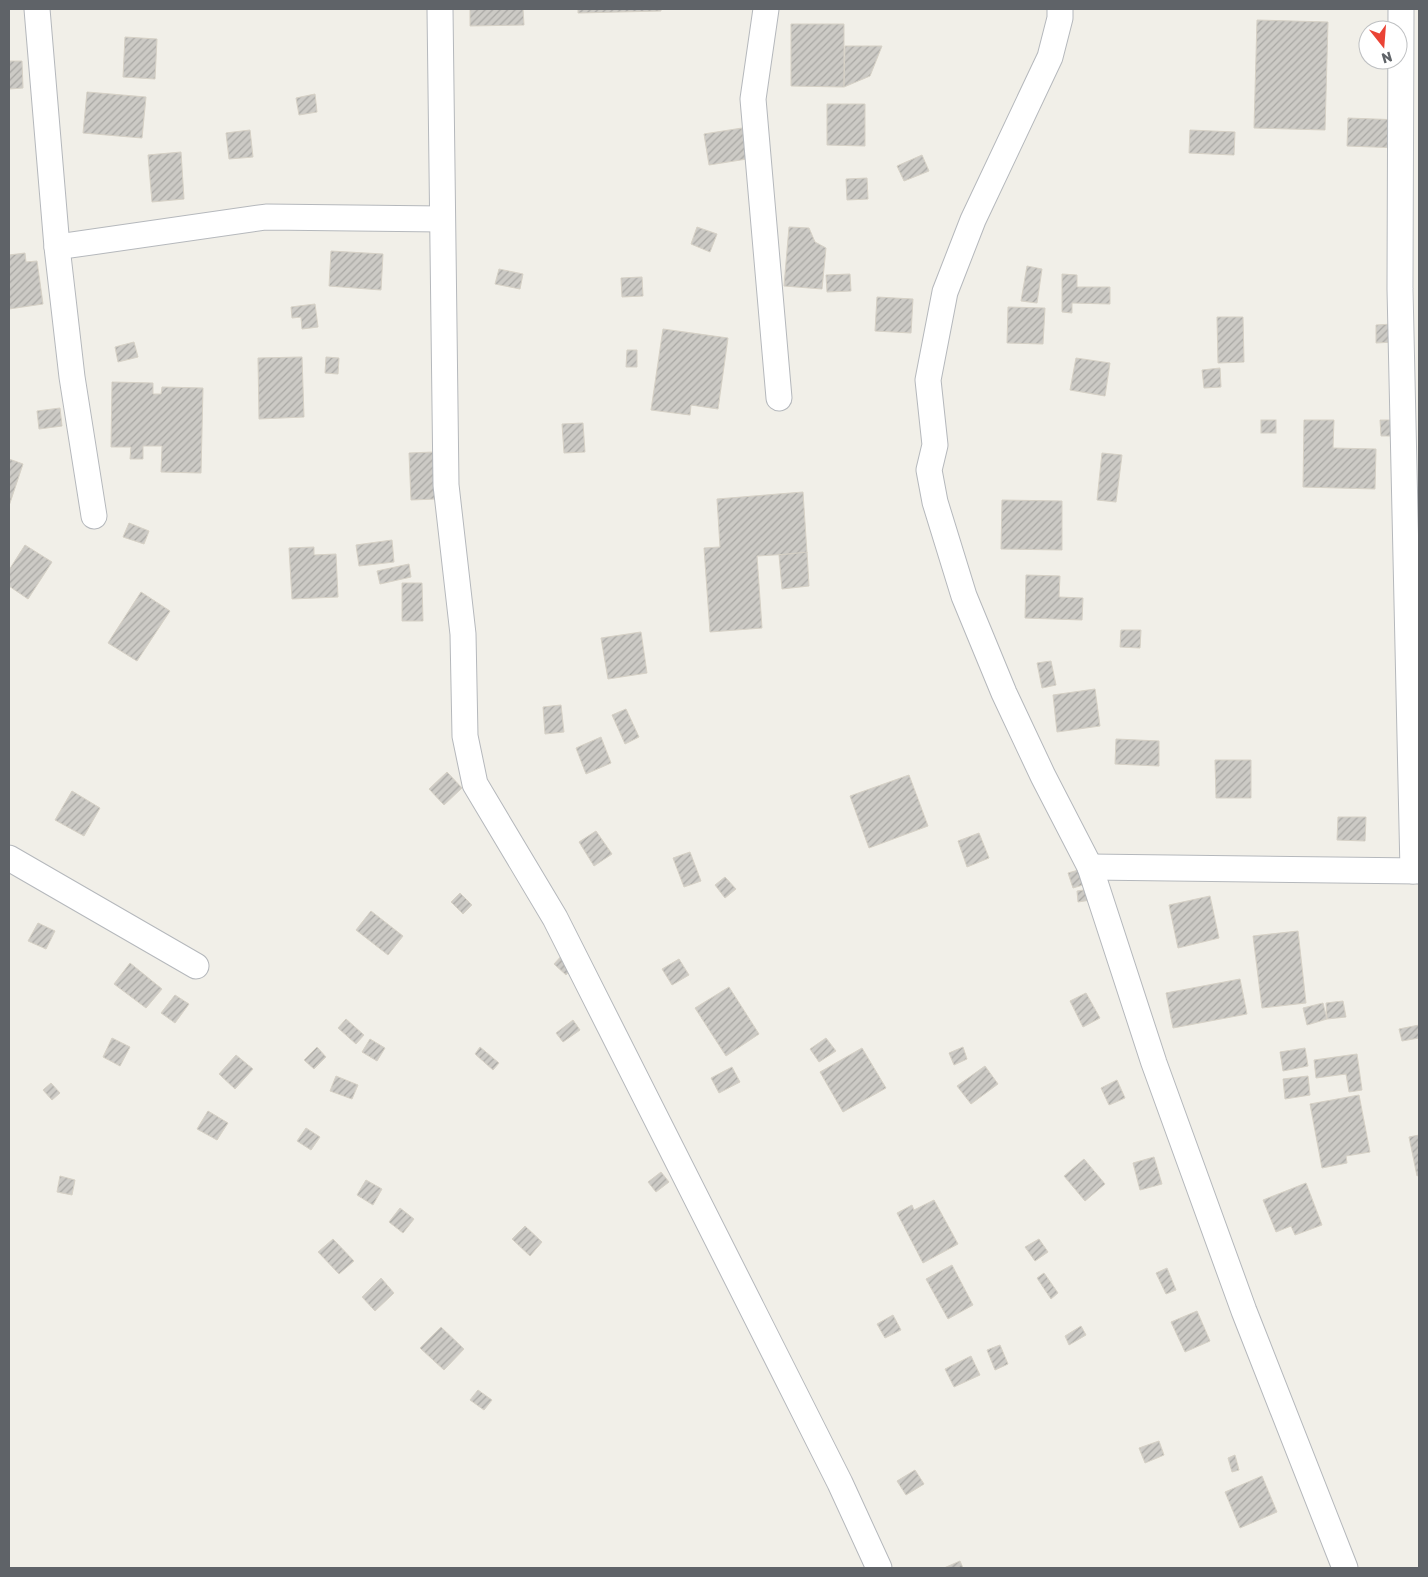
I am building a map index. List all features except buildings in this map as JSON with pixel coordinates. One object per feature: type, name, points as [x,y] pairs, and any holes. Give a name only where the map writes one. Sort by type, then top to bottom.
[{"type":"street","points":[[37,9],[57,247],[72,377],[94,516]]},
{"type":"street","points":[[440,9],[446,486],[463,634],[464,736],[475,784],[556,918],[840,1483],[880,1568]]},
{"type":"street","points":[[766,9],[752,99],[779,398]]},
{"type":"street","points":[[1060,9],[1060,18],[1050,57],[973,220],[945,292],[928,380],[935,445],[929,470],[935,502],[964,596],[1004,693],[1039,767],[1090,866],[1154,1063],[1240,1302],[1345,1568]]},
{"type":"street","points":[[1090,866],[1416,871],[1400,299],[1401,9]]},
{"type":"street","points":[[57,247],[266,217],[442,219]]},
{"type":"street","points":[[9,858],[196,966]]}]
